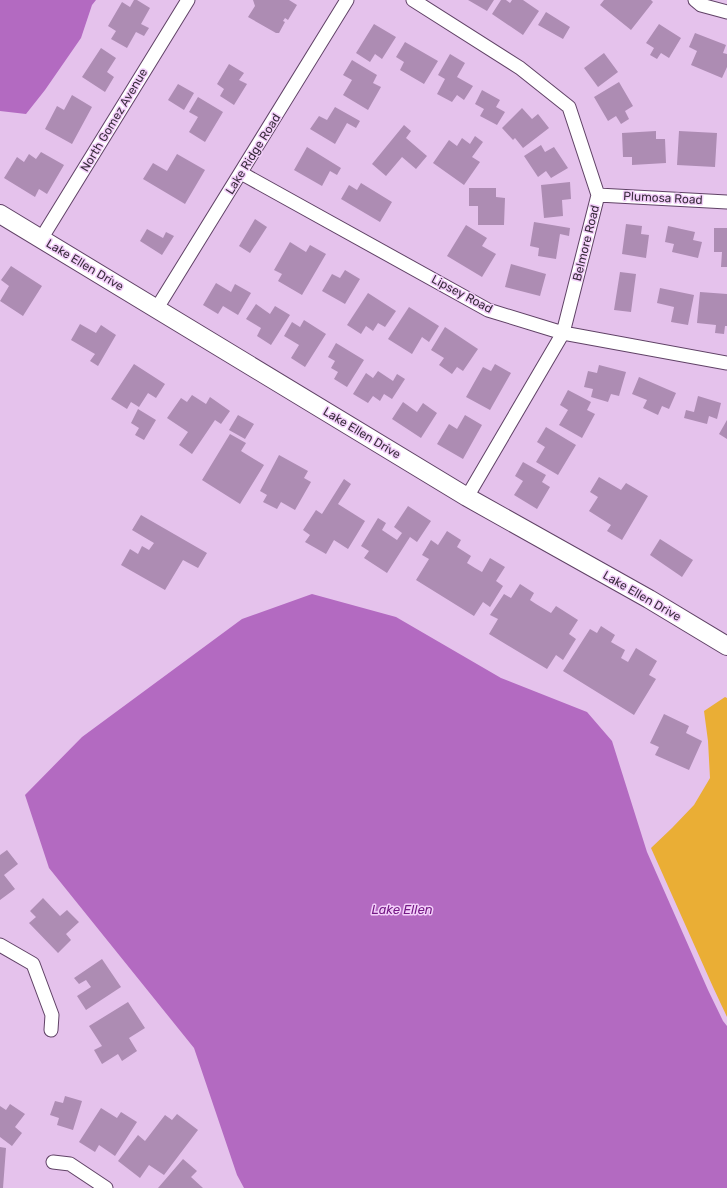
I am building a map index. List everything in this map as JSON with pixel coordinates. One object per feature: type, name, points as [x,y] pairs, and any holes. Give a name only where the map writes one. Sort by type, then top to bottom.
[{"type":"street","name":"North Gomez Avenue","points":[[41,239],[188,0]]},
{"type":"street","name":"Lake Ridge Road","points":[[157,308],[347,0]]},
{"type":"street","name":"Belmore Road","points":[[413,0],[520,68],[570,107],[598,196],[563,333],[466,497]]},
{"type":"street","points":[[695,0],[702,5],[727,12]]},
{"type":"street","name":"Lipsey Road","points":[[241,173],[488,310],[563,333],[727,363]]},
{"type":"street","name":"Plumosa Road","points":[[598,196],[727,202]]},
{"type":"street","name":"Lake Ellen Drive","points":[[0,214],[466,497],[649,599],[727,646]]},
{"type":"street","points":[[0,945],[33,964],[52,1015],[51,1030]]},
{"type":"street","points":[[53,1162],[70,1164],[106,1188]]},
{"type":"shaded area","points":[[725,697],[727,698],[727,1017],[651,848],[694,805],[710,778],[708,741],[704,711]]},
{"type":"water","points":[[0,0],[96,0],[92,5],[81,38],[45,90],[26,114],[0,111]]},
{"type":"water","name":"Lake Ellen","points":[[312,594],[396,617],[501,678],[587,712],[612,741],[647,852],[708,990],[723,1021],[727,1026],[727,1188],[244,1188],[237,1175],[194,1048],[49,868],[25,795],[82,737],[242,619]]},
{"type":"building","points":[[134,0],[137,0],[150,8],[141,24],[149,28],[144,36],[136,32],[127,48],[111,39],[116,31],[108,26],[122,2],[130,7]]},
{"type":"building","points":[[253,0],[289,0],[297,5],[288,20],[285,18],[283,21],[285,22],[279,33],[276,33],[248,17],[255,6]]},
{"type":"building","points":[[468,0],[494,0],[487,11]]},
{"type":"building","points":[[501,0],[506,0],[510,3],[512,0],[523,0],[539,11],[523,35],[492,14]]},
{"type":"building","points":[[604,0],[651,0],[653,2],[631,30],[600,5]]},
{"type":"building","points":[[546,12],[570,27],[563,39],[538,25]]},
{"type":"building","points":[[374,24],[396,37],[382,59],[375,54],[370,62],[356,53]]},
{"type":"building","points":[[659,24],[681,38],[669,58],[661,53],[657,59],[650,55],[654,48],[646,43]]},
{"type":"building","points":[[695,33],[726,45],[723,53],[727,54],[727,67],[722,78],[691,65],[697,51],[689,47]]},
{"type":"building","points":[[405,42],[438,61],[424,84],[400,70],[404,62],[396,57]]},
{"type":"building","points":[[101,48],[116,58],[107,72],[114,77],[105,92],[82,77]]},
{"type":"building","points":[[604,53],[618,72],[598,87],[584,68]]},
{"type":"building","points":[[450,54],[465,63],[457,77],[473,86],[464,100],[457,95],[452,102],[437,94],[445,79],[438,75]]},
{"type":"building","points":[[352,60],[377,75],[373,83],[381,87],[368,110],[343,95],[352,80],[343,75]]},
{"type":"building","points":[[229,64],[244,73],[239,80],[247,84],[234,105],[220,96],[224,89],[217,84]]},
{"type":"building","points":[[619,82],[633,106],[625,111],[629,119],[621,124],[616,116],[608,121],[594,97]]},
{"type":"building","points":[[178,84],[194,93],[184,110],[168,100]]},
{"type":"building","points":[[482,90],[500,100],[496,107],[505,112],[497,125],[480,116],[484,109],[475,104]]},
{"type":"building","points":[[72,95],[92,107],[72,144],[45,129],[57,106],[64,110]]},
{"type":"building","points":[[198,97],[223,112],[205,142],[189,132],[198,117],[189,112]]},
{"type":"building","points":[[335,107],[360,121],[356,128],[347,123],[335,144],[310,129],[319,116],[327,120]]},
{"type":"building","points":[[522,108],[532,119],[538,114],[549,128],[523,148],[515,138],[513,140],[502,128]]},
{"type":"building","points":[[404,125],[411,131],[406,138],[427,156],[416,169],[402,157],[386,176],[372,164]]},
{"type":"building","points":[[656,131],[656,139],[665,139],[666,163],[632,165],[632,157],[623,157],[622,133]]},
{"type":"building","points":[[679,131],[717,133],[715,167],[677,165]]},
{"type":"building","points":[[475,136],[483,142],[472,157],[480,162],[464,185],[433,163],[449,140],[457,146],[462,138],[470,144]]},
{"type":"building","points":[[541,145],[545,152],[554,147],[568,168],[551,178],[546,171],[538,177],[524,156]]},
{"type":"building","points":[[307,147],[341,168],[337,175],[330,171],[322,186],[294,170]]},
{"type":"building","points":[[41,152],[64,165],[47,194],[39,189],[35,197],[4,178],[17,157],[24,162],[29,154],[36,159]]},
{"type":"building","points":[[177,154],[205,170],[185,204],[143,179],[153,163],[167,171]]},
{"type":"building","points":[[570,182],[571,199],[562,200],[563,216],[544,218],[541,185]]},
{"type":"building","points":[[361,183],[392,202],[380,222],[341,199],[349,185],[357,190]]},
{"type":"building","points":[[469,188],[496,188],[496,197],[505,198],[504,225],[478,225],[478,206],[469,206]]},
{"type":"building","points":[[255,219],[267,227],[250,253],[239,246]]},
{"type":"building","points":[[534,222],[570,228],[569,236],[560,234],[556,259],[538,256],[539,248],[530,246]]},
{"type":"building","points":[[626,224],[642,226],[641,234],[649,235],[646,258],[622,254]]},
{"type":"building","points":[[466,225],[487,238],[482,246],[496,254],[482,277],[447,256]]},
{"type":"building","points":[[668,226],[695,232],[693,240],[702,242],[698,258],[672,252],[674,244],[665,242]]},
{"type":"building","points":[[714,228],[727,228],[727,267],[721,267],[722,252],[714,252]]},
{"type":"building","points":[[147,229],[163,238],[166,232],[174,236],[162,255],[140,241]]},
{"type":"building","points":[[290,242],[306,252],[310,245],[326,254],[302,295],[278,281],[282,274],[274,270]]},
{"type":"building","points":[[511,264],[546,274],[540,296],[505,287]]},
{"type":"building","points":[[11,266],[42,286],[23,316],[0,301],[9,286],[1,280]]},
{"type":"building","points":[[345,270],[360,279],[345,304],[322,291],[332,274],[340,278]]},
{"type":"building","points":[[620,272],[636,274],[631,312],[614,310]]},
{"type":"building","points":[[216,283],[231,292],[235,284],[251,293],[238,315],[223,306],[218,314],[203,305]]},
{"type":"building","points":[[660,288],[694,295],[688,325],[671,322],[674,307],[657,303]]},
{"type":"building","points":[[700,292],[727,294],[727,326],[725,326],[724,334],[715,333],[716,325],[697,323]]},
{"type":"building","points":[[368,293],[396,311],[385,327],[378,323],[373,331],[366,326],[361,334],[347,325]]},
{"type":"building","points":[[256,304],[270,314],[275,306],[290,315],[271,345],[257,336],[261,328],[246,319]]},
{"type":"building","points":[[409,307],[439,326],[429,342],[422,337],[412,354],[388,339]]},
{"type":"building","points":[[304,320],[326,334],[305,367],[291,358],[299,345],[284,336],[292,322],[300,327]]},
{"type":"building","points":[[80,324],[96,333],[101,325],[116,335],[98,366],[90,361],[95,354],[71,340]]},
{"type":"building","points":[[445,327],[478,349],[463,371],[457,367],[452,374],[439,365],[444,358],[431,350]]},
{"type":"building","points":[[336,343],[364,360],[347,387],[334,379],[338,372],[331,368],[335,361],[328,357]]},
{"type":"building","points":[[134,364],[165,384],[156,398],[148,393],[139,407],[131,402],[127,409],[111,399]]},
{"type":"building","points":[[495,364],[511,373],[490,410],[466,397],[483,367],[491,371]]},
{"type":"building","points":[[599,365],[626,372],[619,396],[611,394],[608,402],[591,397],[593,389],[584,387],[588,371],[597,373]]},
{"type":"building","points":[[378,371],[393,381],[397,374],[405,379],[392,399],[384,394],[380,401],[373,396],[368,403],[353,394],[366,373],[373,378]]},
{"type":"building","points":[[639,377],[676,393],[669,409],[662,406],[658,415],[643,408],[647,400],[632,394]]},
{"type":"building","points":[[568,390],[591,402],[587,410],[595,414],[582,438],[559,425],[568,410],[560,405]]},
{"type":"building","points":[[192,395],[206,404],[210,397],[230,411],[221,424],[215,420],[192,454],[179,445],[188,432],[167,418],[181,398],[187,402]]},
{"type":"building","points":[[698,396],[721,403],[717,419],[709,416],[707,424],[684,418],[686,410],[694,412]]},
{"type":"building","points":[[403,402],[417,412],[423,403],[437,413],[421,438],[392,419]]},
{"type":"building","points":[[138,409],[156,420],[144,440],[135,435],[139,428],[131,423]]},
{"type":"building","points":[[238,415],[254,424],[245,439],[229,430]]},
{"type":"building","points":[[465,415],[482,425],[463,459],[437,444],[449,424],[457,429]]},
{"type":"building","points":[[727,420],[727,439],[719,434]]},
{"type":"building","points":[[546,427],[576,445],[558,475],[536,462],[545,447],[537,442]]},
{"type":"building","points":[[230,434],[246,443],[241,451],[264,465],[240,504],[202,480]]},
{"type":"building","points":[[279,455],[308,471],[304,478],[311,482],[295,510],[281,502],[277,509],[263,502],[267,495],[260,491]]},
{"type":"building","points":[[523,462],[546,475],[542,482],[550,487],[537,509],[514,495],[523,481],[515,476]]},
{"type":"building","points":[[599,477],[621,490],[626,483],[648,496],[622,540],[607,531],[611,525],[589,511],[598,497],[590,492]]},
{"type":"building","points":[[344,479],[351,484],[338,504],[365,521],[348,549],[334,540],[326,554],[305,542],[310,535],[303,530],[316,510],[322,514]]},
{"type":"building","points":[[408,506],[431,521],[417,542],[410,537],[387,573],[364,558],[369,551],[361,546],[378,518],[386,523],[382,530],[397,540],[402,533],[394,527]]},
{"type":"building","points":[[141,515],[207,553],[198,568],[183,560],[165,590],[121,565],[130,549],[138,554],[142,546],[149,550],[154,543],[132,530]]},
{"type":"building","points":[[447,531],[461,540],[457,547],[471,556],[467,563],[475,568],[482,572],[490,558],[505,567],[496,581],[503,586],[490,607],[483,602],[474,616],[416,580],[429,559],[422,555],[431,540],[438,545]]},
{"type":"building","points":[[660,539],[693,560],[682,577],[650,555]]},
{"type":"building","points":[[520,584],[534,593],[530,600],[536,604],[551,613],[556,606],[578,620],[569,634],[576,639],[563,660],[556,655],[547,669],[489,634],[498,619],[490,615],[504,594],[511,598]]},
{"type":"building","points":[[601,626],[615,635],[611,642],[625,650],[621,658],[628,662],[636,648],[657,661],[649,675],[656,679],[634,715],[563,671],[590,629],[597,633]]},
{"type":"building","points":[[664,714],[689,726],[686,733],[702,741],[689,770],[655,755],[659,747],[650,743]]},
{"type":"building","points":[[7,850],[18,864],[4,875],[15,889],[0,900],[0,855]]},
{"type":"building","points":[[43,898],[60,916],[67,910],[79,922],[66,934],[71,940],[58,953],[29,923],[36,917],[30,911]]},
{"type":"building","points":[[102,959],[121,987],[86,1010],[77,996],[91,987],[86,980],[79,984],[74,978]]},
{"type":"building","points":[[128,1002],[145,1028],[129,1038],[137,1051],[122,1061],[118,1054],[102,1064],[94,1050],[102,1046],[89,1026]]},
{"type":"building","points":[[65,1096],[82,1101],[73,1130],[57,1125],[59,1118],[50,1115],[55,1101],[63,1103]]},
{"type":"building","points":[[10,1104],[25,1114],[15,1127],[22,1133],[12,1146],[0,1137],[0,1106],[6,1110]]},
{"type":"building","points":[[101,1108],[117,1118],[121,1112],[137,1122],[115,1156],[99,1145],[95,1152],[79,1142]]},
{"type":"building","points":[[177,1114],[198,1130],[164,1175],[149,1165],[140,1178],[118,1161],[138,1135],[145,1141],[165,1115],[172,1120]]},
{"type":"building","points":[[0,1147],[6,1148],[3,1188],[0,1188]]},
{"type":"building","points":[[183,1159],[197,1171],[191,1177],[203,1188],[158,1188]]}]
